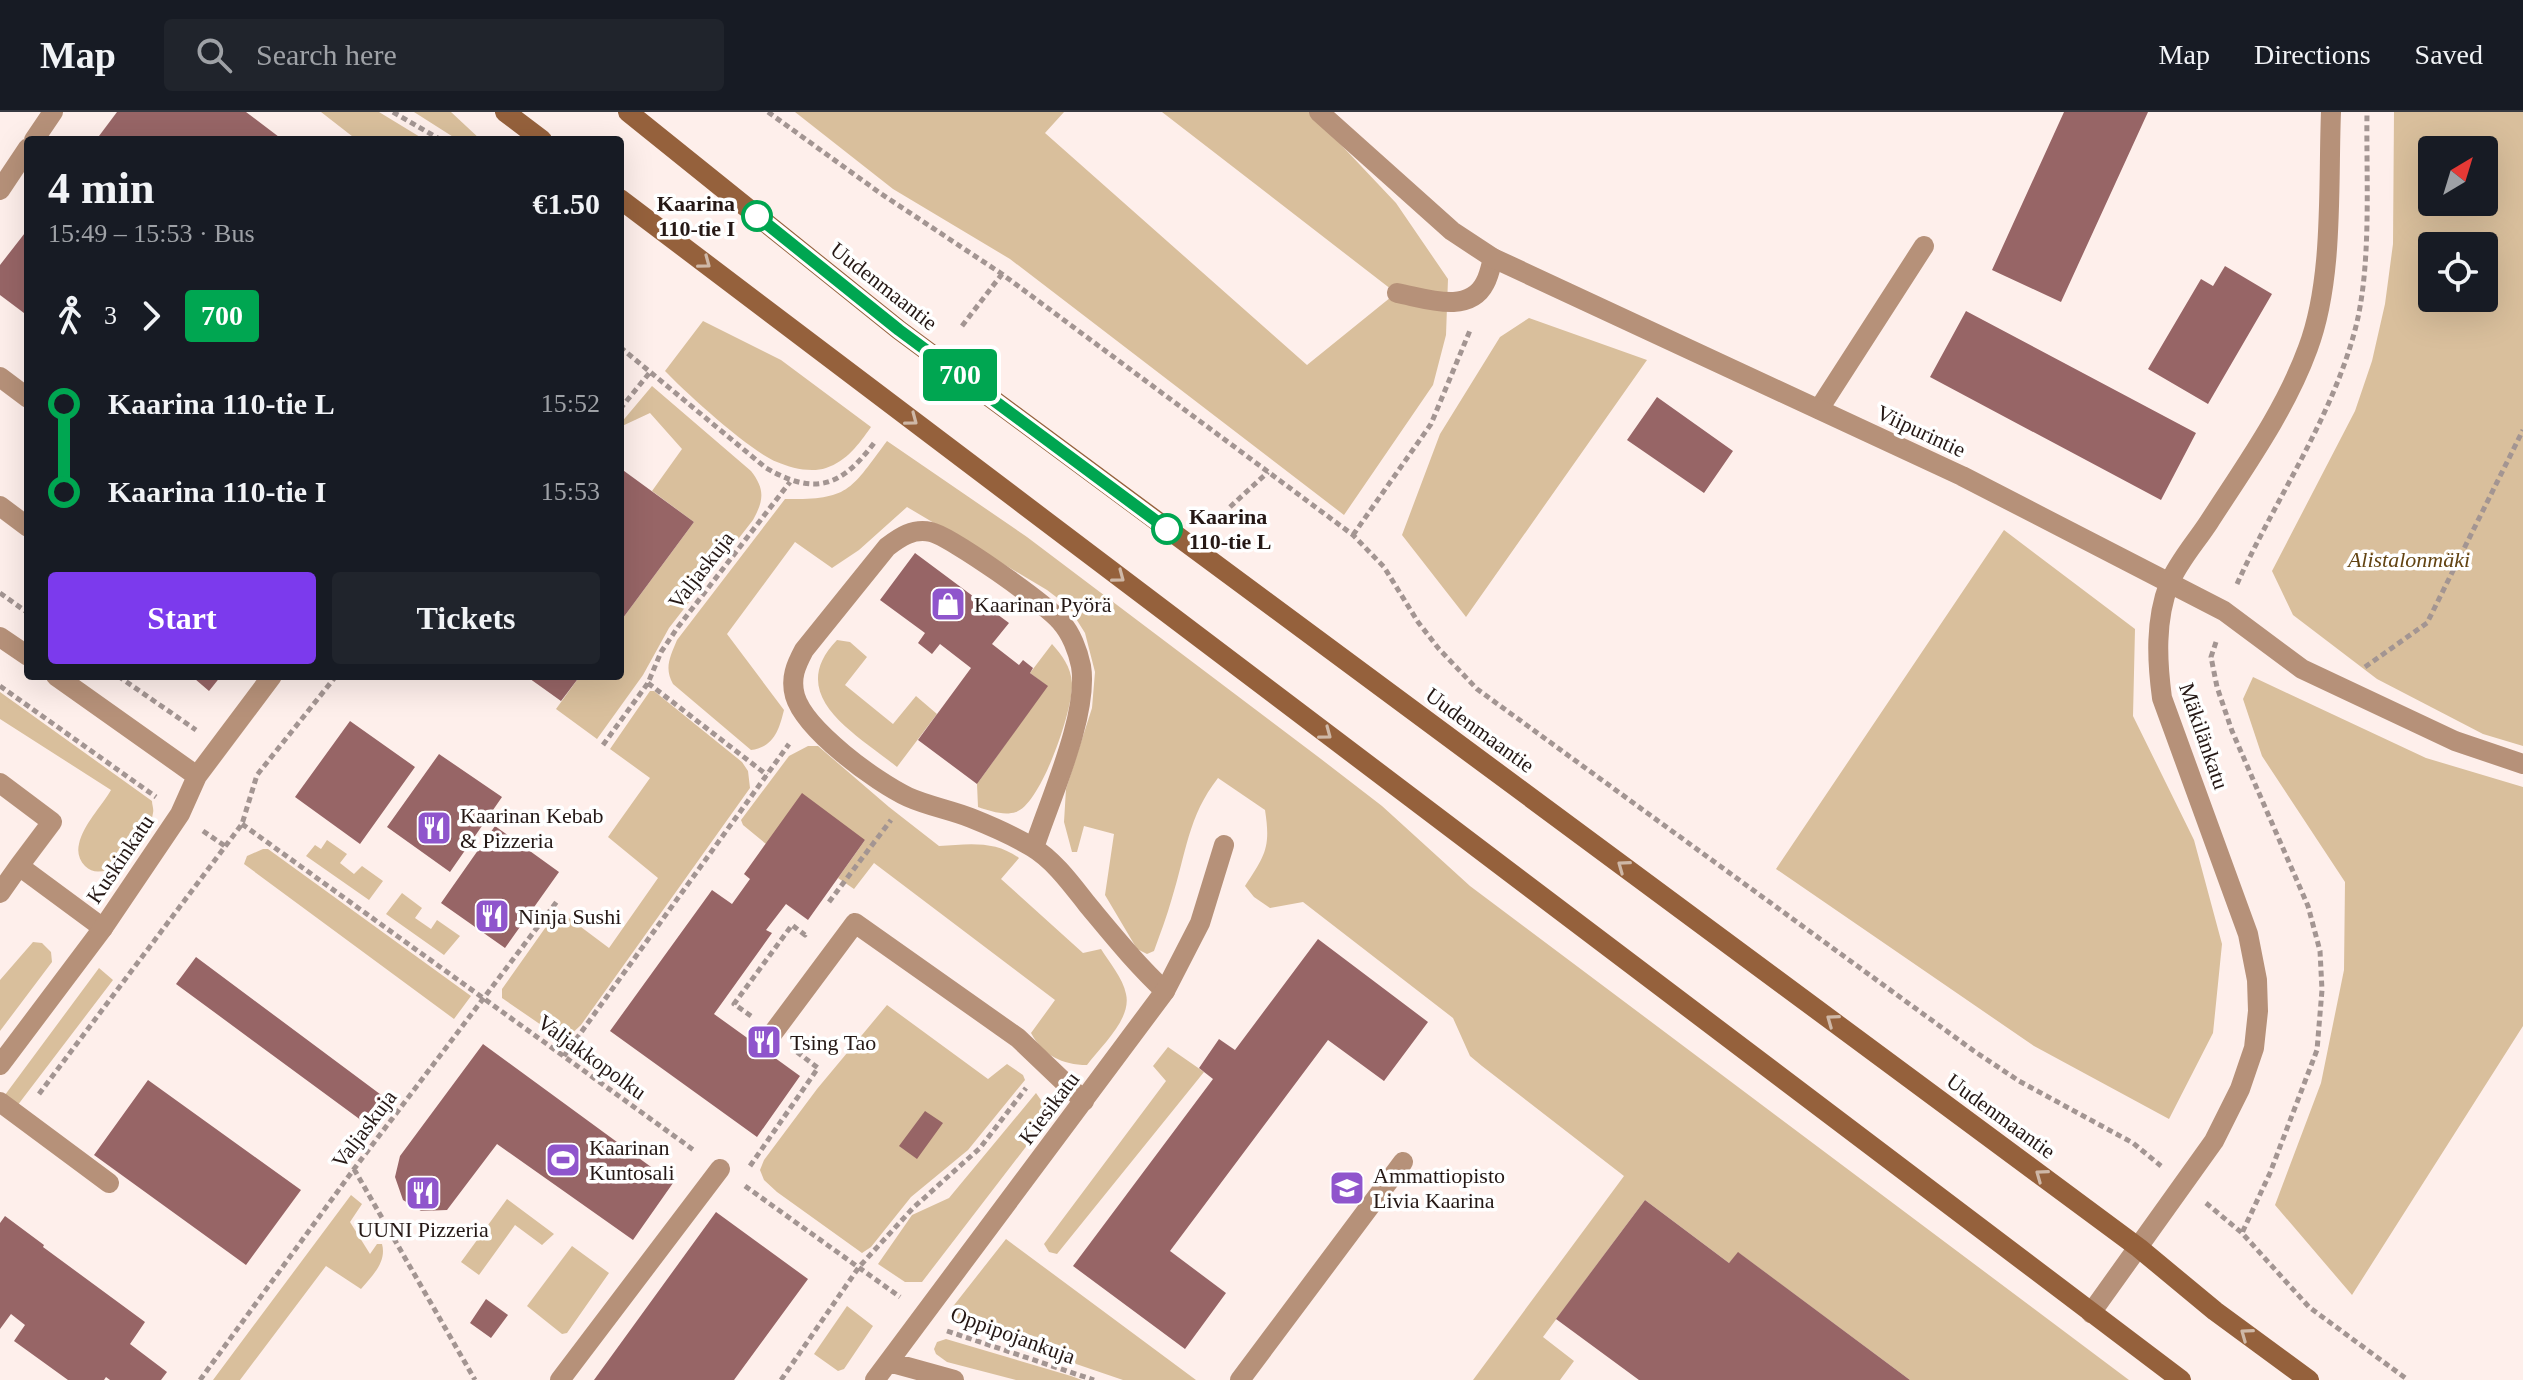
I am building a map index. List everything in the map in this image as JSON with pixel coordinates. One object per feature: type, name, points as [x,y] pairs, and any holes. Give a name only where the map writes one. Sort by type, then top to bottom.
[{"type":"main road","points":[[505,112],[537,136]]},
{"type":"main road","name":"Uudenmaantie","points":[[628,112],[899,330],[2139,1248],[2215,1311],[2309,1380]]},
{"type":"main road","points":[[624,202],[2181,1380]]},
{"type":"street","points":[[37,136],[53,112]]},
{"type":"street","name":"Viipurintie","points":[[1319,112],[1452,231],[1493,258],[1962,476],[2224,611],[2302,669],[2455,741],[2523,764]]},
{"type":"street","name":"Mäkilänkatu","points":[[2091,1313],[2214,1141],[2240,1089],[2254,1048],[2257,980],[2248,934],[2162,698],[2158,666],[2160,617],[2170,583],[2265,434],[2295,380],[2309,345],[2319,312],[2325,271],[2331,112]]},
{"type":"street","points":[[0,190],[24,154]]},
{"type":"street","points":[[1819,409],[1924,246]]},
{"type":"street","points":[[1397,293],[1455,303],[1473,297],[1485,284],[1493,258]]},
{"type":"street","points":[[0,377],[24,395]]},
{"type":"street","points":[[0,506],[24,524]]},
{"type":"street","points":[[1034,848],[1079,715],[1083,688],[1081,664],[1063,624],[1050,609],[952,542],[932,532],[916,531],[901,536],[879,557],[804,650],[795,666],[793,681],[796,699],[833,745],[889,786],[929,805],[970,817],[1034,848],[1066,879],[1137,965],[1165,991]]},
{"type":"street","points":[[0,637],[24,653]]},
{"type":"street","name":"Kuskinkatu","points":[[0,1065],[103,928],[180,814],[197,776],[269,680]]},
{"type":"street","points":[[78,682],[197,776]]},
{"type":"street","points":[[0,783],[52,822],[0,893]]},
{"type":"street","name":"Kiesikatu","points":[[875,1380],[1165,991],[1200,923],[1224,845]]},
{"type":"street","points":[[19,866],[103,928]]},
{"type":"street","points":[[773,1033],[855,923],[1018,1038],[1084,1101]]},
{"type":"street","points":[[0,1102],[109,1183]]},
{"type":"street","points":[[1240,1380],[1403,1162]]},
{"type":"street","points":[[560,1380],[720,1169]]},
{"type":"street","points":[[889,1362],[954,1380]]},
{"type":"path","points":[[393,112],[434,136]]},
{"type":"path","points":[[768,112],[880,193],[1002,274],[1353,535],[1384,567],[1418,622],[1439,649],[1477,689],[1974,1051],[2019,1081],[2133,1143],[2242,1233],[2309,1307],[2408,1380]]},
{"type":"path","points":[[962,326],[1002,274]]},
{"type":"path","points":[[1353,535],[1431,424],[1471,326],[1473,297]]},
{"type":"path","points":[[624,350],[766,468],[790,482],[808,485],[825,483],[845,475],[874,443]]},
{"type":"path","points":[[624,404],[651,371]]},
{"type":"path","points":[[2338,685],[2427,623],[2523,430]]},
{"type":"path","points":[[1230,507],[1268,472]]},
{"type":"path","name":"Valjaskuja","points":[[603,745],[648,683],[661,652],[678,627],[790,482]]},
{"type":"path","points":[[0,593],[24,610]]},
{"type":"path","points":[[124,680],[221,746],[257,775]]},
{"type":"path","points":[[21,1118],[242,824],[257,775],[333,680]]},
{"type":"path","points":[[648,683],[767,775]]},
{"type":"path","points":[[0,686],[225,846]]},
{"type":"path","points":[[564,1056],[808,717]]},
{"type":"path","name":"Valjakkopolku","points":[[242,824],[924,1315]]},
{"type":"path","name":"Valjaskuja","points":[[200,1380],[354,1169],[558,900]]},
{"type":"path","points":[[781,1380],[859,1267],[913,1208],[980,1148],[1045,1064]]},
{"type":"path","points":[[354,1169],[475,1380]]},
{"type":"path","name":"Oppipojankuja","points":[[924,1315],[945,1331],[1094,1380]]},
{"type":"green space","points":[[321,112],[379,112],[418,136],[352,136]]},
{"type":"green space","points":[[414,112],[451,112],[477,136],[452,136]]},
{"type":"green space","points":[[795,112],[1064,112],[1045,133],[1307,365],[1396,293],[1162,112],[1310,112],[1396,203],[1448,279],[1446,335],[1433,385],[1344,515],[1010,259],[893,189]]},
{"type":"green space","name":"Alistalonmäki","points":[[2394,112],[2523,112],[2523,746],[2483,734],[2377,679],[2293,615],[2272,571],[2355,411],[2372,361],[2385,304],[2393,244]]},
{"type":"green space","points":[[1529,318],[1647,360],[1466,617],[1402,535],[1440,434],[1500,337]]},
{"type":"green space","points":[[703,321],[781,360],[871,427],[846,456],[833,465],[814,470],[783,464],[751,447],[665,371]]},
{"type":"green space","points":[[652,386],[751,471],[759,483],[761,500],[753,520],[669,628],[643,675],[597,739],[556,709],[577,680],[624,680],[624,617],[694,522],[652,491],[682,449],[650,413],[624,425],[624,419]]},
{"type":"green space","points":[[887,441],[1027,537],[1321,759],[1382,806],[1470,886],[2129,1380],[1910,1380],[1739,1253],[1729,1263],[1645,1200],[1543,1337],[1574,1361],[1560,1380],[1473,1380],[1624,1176],[1470,1056],[1453,1018],[1303,902],[1270,908],[1254,897],[1245,886],[1265,851],[1265,810],[1218,778],[1194,821],[1154,951],[1147,954],[1137,949],[1105,895],[1114,834],[1084,826],[1077,852],[1072,852],[1064,822],[1066,789],[1092,708],[1095,672],[1085,633],[1068,606],[1047,590],[907,507],[859,550],[832,568],[795,542],[727,634],[784,710],[777,731],[765,745],[751,750],[673,684],[668,668],[677,640],[785,499],[823,497],[846,489],[865,471]]},
{"type":"green space","points":[[2004,530],[2135,629],[2133,716],[2194,840],[2222,944],[2213,1033],[2169,1119],[2034,1046],[1776,869]]},
{"type":"green space","points":[[837,640],[850,642],[867,657],[845,685],[893,724],[916,696],[937,714],[897,767],[846,727],[822,696],[818,679],[822,660]]},
{"type":"green space","points":[[1052,644],[1065,662],[1072,683],[1068,713],[1045,774],[1036,792],[1016,812],[1002,813],[978,807],[977,784],[1047,686],[1030,673]]},
{"type":"green space","points":[[2253,677],[2426,758],[2523,787],[2523,1026],[2352,1295],[2275,1205],[2321,1083],[2344,970],[2345,882],[2262,756],[2243,699]]},
{"type":"green space","points":[[650,691],[654,691],[742,762],[748,771],[750,788],[581,1025],[566,1039],[560,1038],[502,998],[502,989],[555,914],[561,912],[609,948],[658,878],[608,837],[650,778],[610,749]]},
{"type":"green space","points":[[0,692],[152,801],[153,813],[144,834],[116,865],[105,871],[94,871],[83,864],[78,853],[84,830],[111,790],[0,719]]},
{"type":"green space","points":[[808,746],[818,746],[939,846],[991,846],[1019,858],[1001,879],[1083,953],[1101,949],[1122,982],[1127,1003],[1114,1032],[1087,1065],[1069,1063],[1047,1053],[1031,1033],[1055,1000],[874,863],[854,889],[838,878],[865,840],[766,844],[743,825],[741,820],[789,756]]},
{"type":"green space","points":[[327,840],[347,854],[340,863],[354,874],[362,866],[383,881],[369,900],[306,856],[315,845],[321,849]]},
{"type":"green space","points":[[268,849],[471,996],[454,1019],[244,864],[247,856]]},
{"type":"green space","points":[[402,893],[422,908],[415,918],[431,929],[437,920],[460,936],[444,955],[386,914]]},
{"type":"green space","points":[[33,942],[42,943],[51,952],[52,962],[0,1031],[0,980]]},
{"type":"green space","points":[[99,968],[113,980],[14,1110],[2,1099]]},
{"type":"green space","points":[[887,1005],[988,1079],[1007,1064],[1023,1075],[1025,1080],[968,1150],[911,1197],[871,1247],[862,1253],[777,1192],[764,1180],[760,1170],[764,1160],[817,1089]]},
{"type":"green space","points":[[1168,1047],[1204,1072],[1057,1254],[1049,1252],[1044,1244],[1166,1081],[1153,1066]]},
{"type":"green space","points":[[1036,1093],[1050,1113],[1048,1118],[922,1282],[905,1282],[878,1264],[912,1215],[949,1198]]},
{"type":"green space","points":[[351,1195],[362,1204],[350,1222],[370,1254],[377,1244],[382,1244],[382,1257],[374,1274],[361,1289],[326,1266],[240,1380],[213,1380]]},
{"type":"green space","points":[[507,1199],[554,1234],[542,1245],[515,1225],[479,1275],[461,1262]]},
{"type":"green space","points":[[1006,1239],[1196,1380],[1123,1380],[953,1322],[949,1316],[951,1309]]},
{"type":"green space","points":[[572,1246],[609,1273],[567,1333],[562,1334],[527,1306]]},
{"type":"green space","points":[[847,1306],[873,1326],[844,1369],[838,1371],[814,1354]]},
{"type":"green space","points":[[946,1339],[1082,1380],[1016,1380],[947,1362],[934,1349],[937,1342]]},
{"type":"building","points":[[117,112],[246,112],[278,136],[99,136]]},
{"type":"building","points":[[2064,112],[2148,112],[2061,302],[1992,270]]},
{"type":"building","points":[[24,234],[24,313],[0,295],[0,265]]},
{"type":"building","points":[[2225,266],[2272,294],[2208,404],[2148,369],[2201,279],[2213,286]]},
{"type":"building","points":[[1966,311],[2196,433],[2161,500],[1930,377]]},
{"type":"building","points":[[1657,397],[1733,451],[1704,493],[1627,440]]},
{"type":"building","points":[[624,471],[694,522],[624,617]]},
{"type":"building","points":[[915,553],[1009,623],[992,644],[1019,665],[1023,660],[1033,668],[1030,673],[1048,686],[977,784],[918,740],[971,668],[940,644],[932,654],[918,643],[925,633],[880,600]]},
{"type":"building","points":[[196,680],[218,680],[209,691]]},
{"type":"building","points":[[532,680],[577,680],[561,701]]},
{"type":"building","points":[[350,721],[415,767],[360,844],[295,797]]},
{"type":"building","points":[[439,754],[502,797],[450,872],[387,827]]},
{"type":"building","points":[[802,793],[865,840],[808,920],[786,904],[766,930],[772,933],[714,1014],[800,1076],[757,1137],[610,1031],[712,890],[732,904],[750,879],[744,874]]},
{"type":"building","points":[[495,826],[559,872],[505,948],[441,903]]},
{"type":"building","points":[[1318,939],[1428,1022],[1384,1081],[1328,1040],[1170,1251],[1226,1293],[1185,1349],[1073,1266],[1213,1079],[1199,1068],[1219,1039],[1235,1050]]},
{"type":"building","points":[[196,957],[392,1103],[373,1129],[176,984]]},
{"type":"building","points":[[483,1044],[673,1183],[633,1240],[497,1144],[447,1210],[421,1211],[403,1200],[395,1177],[400,1156]]},
{"type":"building","points":[[148,1080],[301,1190],[246,1265],[94,1155]]},
{"type":"building","points":[[925,1111],[943,1123],[917,1159],[899,1146]]},
{"type":"building","points":[[1645,1200],[1729,1263],[1738,1252],[1910,1380],[1639,1380],[1556,1319]]},
{"type":"building","points":[[716,1212],[808,1279],[734,1380],[594,1380]]},
{"type":"building","points":[[5,1216],[145,1322],[130,1344],[167,1372],[161,1380],[110,1380],[106,1377],[104,1380],[68,1380],[14,1341],[25,1325],[11,1314],[0,1329],[0,1223]]},
{"type":"building","points":[[486,1299],[508,1315],[491,1338],[470,1323]]},
{"type":"bus line","name":"700","points":[[757,216],[899,330],[1167,529]]},
{"type":"place","name":"Kaarina 110-tie I","points":[[757,216]]},
{"type":"place","name":"Kaarina 110-tie L","points":[[1167,529]]},
{"type":"place","name":"Kaarinan Pyörä","points":[[948,604]]},
{"type":"place","name":"Kaarinan Kebab & Pizzeria","points":[[434,828]]},
{"type":"place","name":"Ninja Sushi","points":[[492,916]]},
{"type":"place","name":"Tsing Tao","points":[[764,1042]]},
{"type":"place","name":"Kaarinan Kuntosali","points":[[563,1160]]},
{"type":"place","name":"Ammattiopisto Livia Kaarina","points":[[1347,1188]]},
{"type":"place","name":"UUNI Pizzeria","points":[[423,1193]]}]
